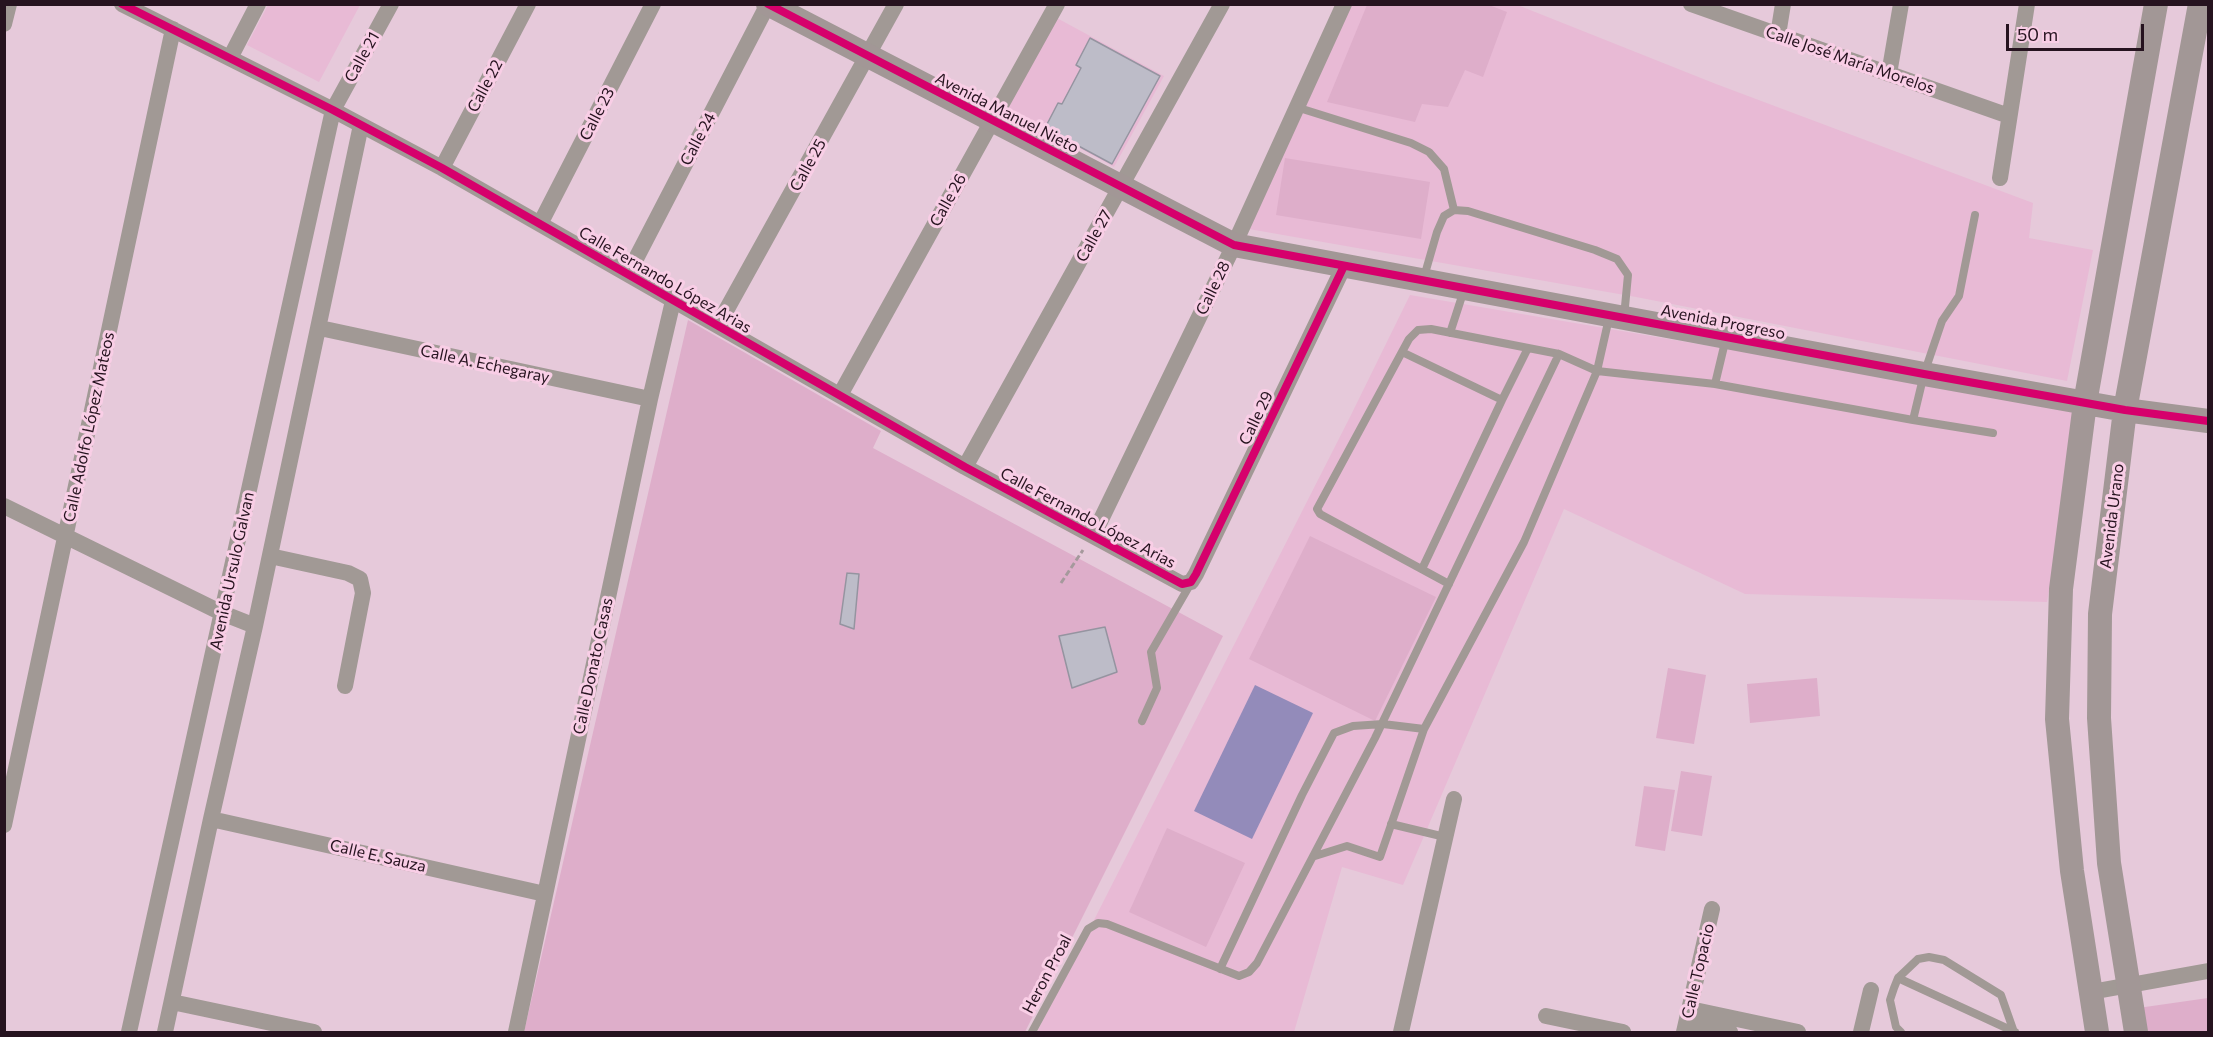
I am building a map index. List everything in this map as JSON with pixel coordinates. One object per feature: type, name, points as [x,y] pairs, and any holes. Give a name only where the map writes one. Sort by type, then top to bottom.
[{"type":"main road","name":"Avenida Manuel Nieto","points":[[768,4],[1234,245]]},
{"type":"main road","points":[[2097,1032],[2072,871],[2057,719],[2061,589],[2085,403],[2156,4]]},
{"type":"main road","name":"Avenida Urano","points":[[2136,1032],[2109,863],[2099,718],[2100,614],[2125,410],[2200,4]]},
{"type":"main road","name":"Avenida Progreso","points":[[1234,245],[1924,374],[2125,410],[2208,421]]},
{"type":"street","points":[[4,24],[9,4]]},
{"type":"street","points":[[230,58],[258,4]]},
{"type":"street","name":"Calle 21","points":[[333,110],[391,4]]},
{"type":"street","name":"Calle 22","points":[[442,168],[528,4]]},
{"type":"street","name":"Calle 23","points":[[540,224],[653,4]]},
{"type":"street","name":"Calle 24","points":[[628,274],[768,4]]},
{"type":"street","name":"Calle 25","points":[[718,326],[896,4]]},
{"type":"street","name":"Calle 26","points":[[840,395],[1057,4]]},
{"type":"street","name":"Calle 27","points":[[964,467],[1222,4]]},
{"type":"street","name":"Calle 28","points":[[1093,536],[1234,245],[1344,4]]},
{"type":"street","name":"Calle José María Morelos","points":[[1691,4],[2009,116]]},
{"type":"street","points":[[1778,35],[1783,4]]},
{"type":"street","points":[[1889,74],[1901,4]]},
{"type":"street","points":[[2000,178],[2027,4]]},
{"type":"street","name":"Calle Fernando López Arias","points":[[124,5],[333,110],[442,168],[964,467],[1182,584],[1191,582]]},
{"type":"street","name":"Calle Adolfo López Mateos","points":[[4,825],[173,29]]},
{"type":"street","name":"Avenida Ursulo Galvan","points":[[129,1032],[333,110]]},
{"type":"street","name":"Avenida Ursulo Galvan","points":[[165,1032],[320,328],[362,125]]},
{"type":"street","name":"Calle 29","points":[[1191,582],[1344,266]]},
{"type":"street","name":"Calle Donato Casas","points":[[516,1032],[650,399],[673,301]]},
{"type":"street","name":"Calle A. Echegaray","points":[[320,328],[650,399]]},
{"type":"street","points":[[4,506],[222,613],[255,626]]},
{"type":"street","points":[[270,556],[348,573],[360,579],[363,593],[345,686]]},
{"type":"street","points":[[1401,1032],[1454,799]]},
{"type":"street","name":"Calle E. Sauza","points":[[211,819],[544,894]]},
{"type":"street","name":"Calle Topacio","points":[[1687,1022],[1712,909]]},
{"type":"street","points":[[2091,992],[2208,971]]},
{"type":"street","points":[[1860,1032],[1871,990]]},
{"type":"street","points":[[172,1002],[314,1032]]},
{"type":"street","points":[[1546,1016],[1623,1032]]},
{"type":"street","points":[[1687,1022],[1730,1032]]},
{"type":"street","points":[[1687,1022],[1798,1032]]},
{"type":"lane","points":[[1296,107],[1411,143],[1429,152],[1444,169],[1454,210]]},
{"type":"lane","points":[[1315,856],[1347,846],[1380,857],[1424,729],[1524,542],[1597,371],[1617,316],[1628,275],[1617,259],[1595,250],[1468,211],[1454,210],[1444,216],[1437,232],[1424,280]]},
{"type":"lane","points":[[1913,420],[1924,374],[1942,321],[1959,296],[1975,214]]},
{"type":"lane","points":[[1450,333],[1465,288]]},
{"type":"lane","points":[[1449,584],[1320,514],[1317,509],[1409,339],[1418,330],[1431,329],[1559,354],[1597,371],[1715,384],[1993,433]]},
{"type":"lane","points":[[1715,384],[1726,337]]},
{"type":"lane","points":[[1422,569],[1528,348]]},
{"type":"lane","points":[[1402,352],[1502,400]]},
{"type":"lane","points":[[1424,729],[1383,724],[1353,726],[1334,733],[1302,795],[1220,969],[1239,976],[1249,972],[1257,963],[1383,724],[1559,354]]},
{"type":"lane","points":[[1142,721],[1157,688],[1151,652],[1191,582]]},
{"type":"lane","points":[[1391,824],[1445,837]]},
{"type":"lane","name":"Heron Proal","points":[[1032,1032],[1088,929],[1098,923],[1107,924],[1220,969]]},
{"type":"lane","points":[[1901,1032],[1896,1027],[1890,1000],[1898,978],[1918,959],[1929,957],[1944,960],[2001,995],[2015,1032]]},
{"type":"lane","points":[[1898,978],[2015,1032]]},
{"type":"path","points":[[1061,584],[1093,536]]},
{"type":"shaded area","points":[[1515,4],[1716,84],[2033,203],[2029,238],[2093,250],[2067,381],[1636,297],[1249,229],[1350,5]]},
{"type":"shaded area","points":[[268,5],[360,5],[319,82],[247,45]]},
{"type":"shaded area","points":[[1367,5],[1489,5],[1507,12],[1483,77],[1465,70],[1448,107],[1422,104],[1415,122],[1327,102]]},
{"type":"shaded area","points":[[1055,17],[1164,76],[1114,167],[1005,107]]},
{"type":"shaded area","points":[[1285,158],[1430,182],[1421,239],[1276,215]]},
{"type":"shaded area","points":[[1410,295],[2080,409],[2047,602],[1745,594],[1564,509],[1403,885],[1342,867],[1294,1032],[1037,1032],[1349,419]]},
{"type":"shaded area","points":[[688,320],[881,431],[873,448],[1223,636],[1025,1032],[524,1032]]},
{"type":"shaded area","points":[[1310,536],[1436,597],[1375,721],[1249,659]]},
{"type":"shaded area","points":[[1668,668],[1706,675],[1694,744],[1656,738]]},
{"type":"shaded area","points":[[1817,678],[1820,716],[1750,723],[1747,684]]},
{"type":"shaded area","points":[[1255,685],[1313,713],[1252,839],[1194,811]]},
{"type":"shaded area","points":[[1681,771],[1712,776],[1702,836],[1671,831]]},
{"type":"shaded area","points":[[1644,786],[1675,790],[1665,851],[1635,846]]},
{"type":"shaded area","points":[[1167,828],[1245,863],[1206,947],[1129,912]]},
{"type":"shaded area","points":[[2208,998],[2208,1032],[2143,1032],[2138,1008]]},
{"type":"building","points":[[1090,38],[1160,76],[1112,164],[1045,128],[1058,103],[1062,104],[1081,68],[1076,65]]},
{"type":"building","points":[[847,573],[859,574],[854,629],[840,624]]},
{"type":"building","points":[[1105,627],[1117,672],[1072,688],[1059,636]]},
{"type":"cycle path","points":[[122,4],[333,110],[442,168],[965,467],[1182,584],[1191,582],[1196,574],[1344,266]]},
{"type":"cycle path","points":[[768,4],[1234,245],[1924,374],[2125,410],[2208,421]]}]
